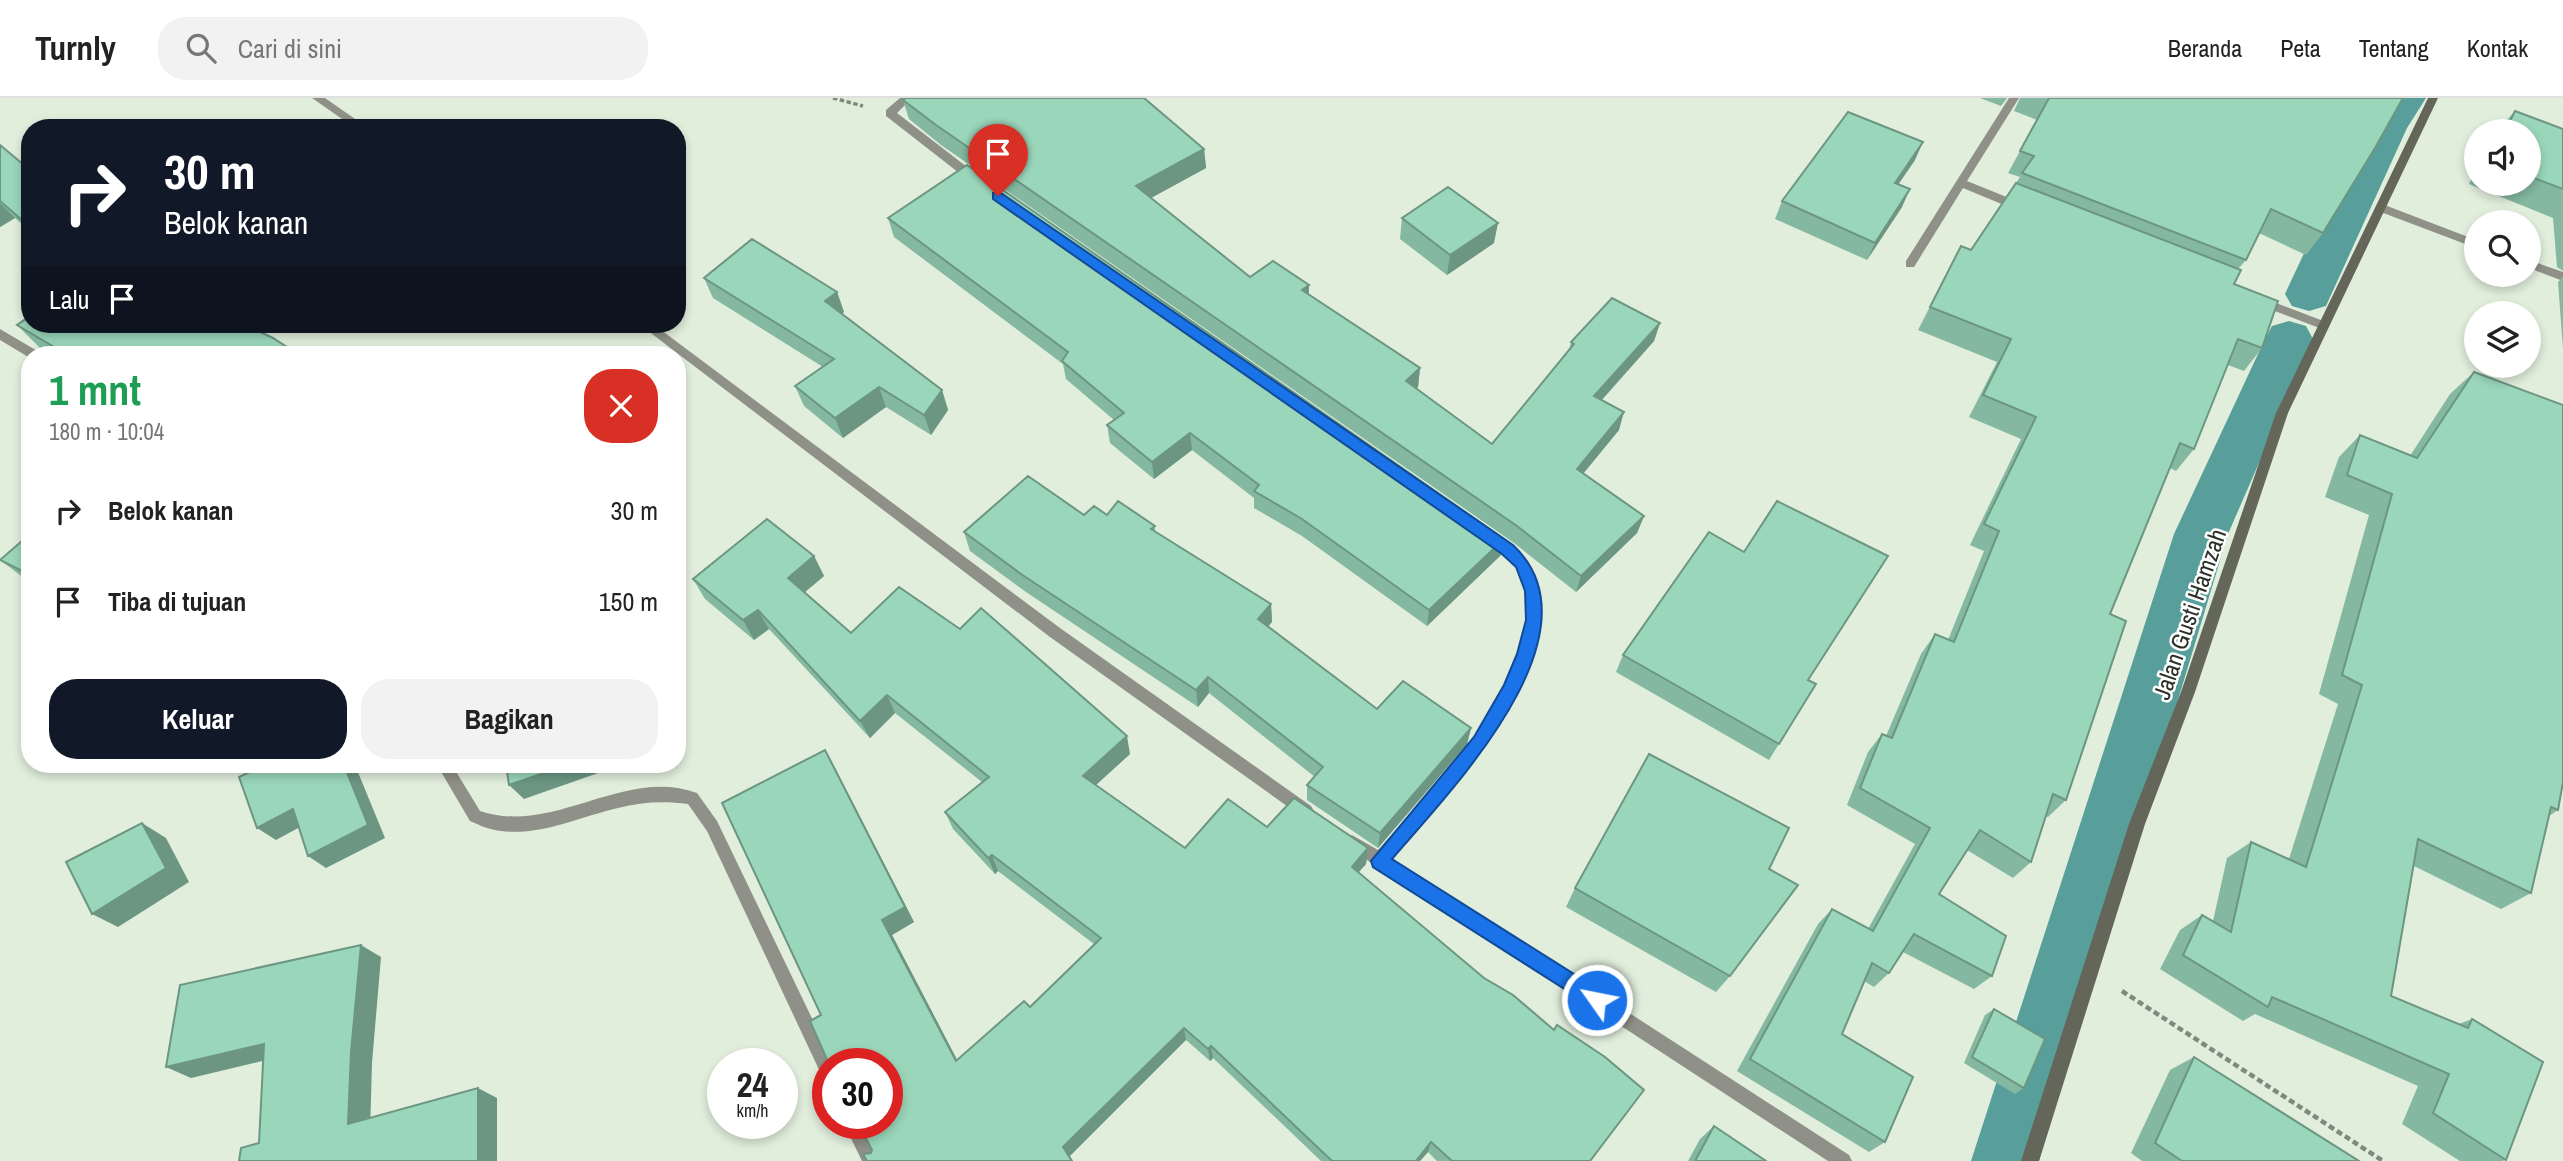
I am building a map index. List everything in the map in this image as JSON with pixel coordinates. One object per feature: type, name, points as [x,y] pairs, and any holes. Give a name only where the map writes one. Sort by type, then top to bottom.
[{"type":"street","points":[[317,98],[349,119]]},
{"type":"street","points":[[907,98],[890,113],[988,188]]},
{"type":"street","points":[[1910,264],[2014,98]]},
{"type":"street","name":"Jalan Gusti Hamzah","points":[[2030,1161],[2137,824],[2188,692],[2278,425],[2322,326],[2382,208],[2433,98]]},
{"type":"street","points":[[1962,184],[2034,212]]},
{"type":"street","points":[[2382,208],[2464,239]]},
{"type":"street","points":[[2541,269],[2563,277]]},
{"type":"street","points":[[2246,296],[2322,326]]},
{"type":"street","points":[[657,333],[674,346]]},
{"type":"street","points":[[0,334],[21,347]]},
{"type":"street","points":[[686,355],[1191,734],[1379,861],[1843,1161]]},
{"type":"street","points":[[1379,861],[1480,743],[1511,689],[1525,654],[1534,620],[1530,576],[1507,550],[1474,526]]},
{"type":"street","points":[[449,773],[475,816],[501,824],[552,820],[636,795],[667,792],[692,798],[712,826],[818,1048]]},
{"type":"street","points":[[860,1139],[871,1161]]},
{"type":"path","points":[[2092,971],[2383,1161]]},
{"type":"building","points":[[1144,98],[1204,149],[1136,186],[1250,277],[1273,261],[1309,285],[1302,290],[1420,368],[1406,381],[1492,444],[1574,344],[1571,342],[1612,298],[1660,323],[1594,396],[1624,412],[1577,469],[1644,516],[1581,576],[1517,526],[936,125],[903,100]]},
{"type":"building","points":[[2049,98],[2403,98],[2323,233],[2271,209],[2246,260],[2022,173],[2034,156],[2020,151]]},
{"type":"building","points":[[2515,111],[2536,119],[2511,119]]},
{"type":"building","points":[[1848,112],[1923,142],[1895,183],[1910,189],[1875,243],[1782,201]]},
{"type":"building","points":[[2541,121],[2563,129],[2563,189],[2541,181]]},
{"type":"building","points":[[0,145],[21,162],[21,219],[0,201]]},
{"type":"building","points":[[967,165],[1504,539],[1429,610],[1302,519],[1254,491],[1259,485],[1190,433],[1152,462],[1107,425],[1124,413],[1062,361],[1068,352],[888,218]]},
{"type":"building","points":[[2016,183],[2241,270],[2234,284],[2278,301],[2262,348],[2238,339],[2194,449],[2180,443],[2110,614],[2126,621],[2066,800],[2053,794],[2031,862],[1980,830],[1939,894],[2006,936],[1992,976],[1914,934],[1889,973],[1872,963],[1842,1034],[1913,1077],[1885,1142],[1750,1059],[1832,909],[1873,931],[1930,828],[1860,788],[1882,734],[1892,738],[1935,634],[1954,642],[1999,531],[1984,524],[2036,417],[1983,395],[2011,339],[1930,307],[1961,246],[1971,250]]},
{"type":"building","points":[[1448,187],[1498,223],[1450,255],[1402,218]]},
{"type":"building","points":[[752,239],[837,292],[825,301],[942,390],[924,415],[879,387],[835,418],[795,386],[834,359],[704,278]]},
{"type":"building","points":[[31,333],[262,333],[285,346],[53,346]]},
{"type":"building","points":[[2470,378],[2490,378],[2563,405],[2563,782],[2558,810],[2551,807],[2531,893],[2418,839],[2391,996],[2468,1028],[2472,1019],[2543,1062],[2506,1160],[2433,1113],[2449,1074],[2272,997],[2268,1007],[2183,955],[2202,915],[2231,932],[2251,842],[2306,867],[2362,685],[2342,675],[2392,494],[2347,475],[2360,435],[2417,458]]},
{"type":"building","points":[[1028,476],[1084,515],[1094,506],[1107,515],[1118,501],[1155,526],[1151,529],[1271,604],[1258,619],[1377,709],[1403,681],[1471,728],[1380,833],[1307,785],[1323,767],[1208,677],[1196,690],[1021,574],[964,532]]},
{"type":"building","points":[[1777,501],[1888,556],[1808,680],[1816,684],[1779,744],[1623,655],[1709,532],[1744,552]]},
{"type":"building","points":[[767,519],[814,556],[788,578],[851,633],[899,587],[960,629],[981,608],[1127,736],[1083,776],[1185,848],[1228,799],[1267,827],[1294,798],[1368,848],[1352,867],[1484,978],[1513,995],[1554,1030],[1557,1025],[1605,1057],[1644,1090],[1590,1161],[1452,1161],[1431,1142],[1416,1161],[1332,1161],[1211,1046],[1208,1049],[1184,1028],[1063,1147],[1072,1161],[867,1161],[863,1154],[871,1153],[872,1150],[866,1139],[903,1139],[903,1048],[822,1048],[810,1021],[821,1015],[722,803],[825,750],[905,907],[882,920],[956,1061],[1024,1001],[1030,1007],[1101,938],[992,855],[988,858],[945,812],[989,777],[887,695],[860,721],[758,610],[743,620],[693,579]]},
{"type":"building","points":[[21,542],[21,570],[0,560]]},
{"type":"building","points":[[1649,754],[1789,828],[1769,869],[1798,885],[1730,976],[1575,888]]},
{"type":"building","points":[[247,773],[347,773],[368,825],[308,856],[293,809],[257,828],[239,777]]},
{"type":"building","points":[[507,773],[544,773],[509,785]]},
{"type":"building","points":[[142,823],[166,868],[92,914],[66,862]]},
{"type":"building","points":[[361,945],[351,1052],[348,1124],[478,1088],[478,1161],[239,1161],[241,1148],[259,1143],[264,1044],[166,1067],[180,985]]},
{"type":"building","points":[[1994,1009],[2045,1039],[2024,1088],[1972,1057]]},
{"type":"building","points":[[2194,1057],[2359,1161],[2182,1161],[2155,1143]]},
{"type":"building","points":[[1714,1126],[1766,1161],[1695,1161]]},
{"type":"waterway","points":[[2309,294],[2385,127],[2404,98]]},
{"type":"waterway","points":[[2005,1161],[2201,534],[2289,339]]},
{"type":"route","points":[[998,196],[1397,472],[1507,550],[1521,563],[1530,576],[1534,620],[1525,654],[1511,689],[1480,743],[1379,861],[1597,1000]]}]
